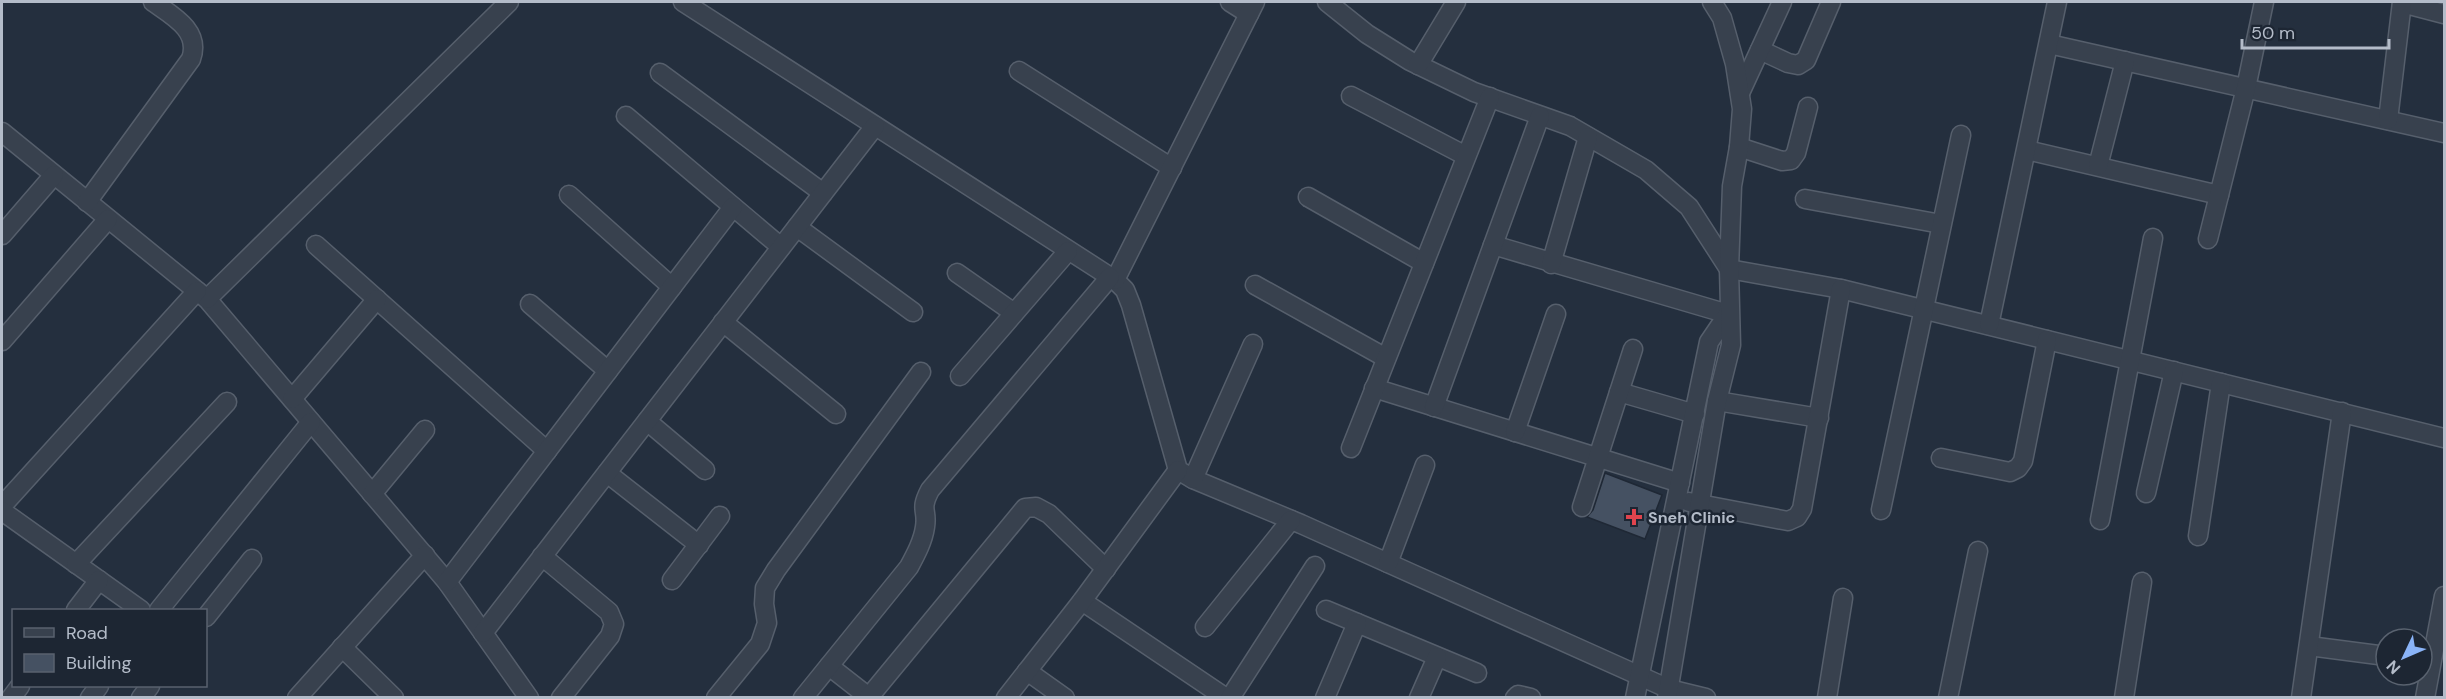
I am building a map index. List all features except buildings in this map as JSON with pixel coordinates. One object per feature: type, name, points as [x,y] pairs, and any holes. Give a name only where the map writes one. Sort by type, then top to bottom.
[{"type":"street","points":[[87,202],[191,59],[195,49],[191,33],[153,2]]},
{"type":"street","points":[[2,506],[202,295],[509,2]]},
{"type":"street","points":[[683,2],[1113,279],[1125,290],[1186,474],[1641,677],[1668,693],[1706,698]]},
{"type":"street","points":[[803,698],[909,567],[926,524],[923,505],[930,490],[1113,279],[1172,168],[1252,8],[1230,2]]},
{"type":"street","points":[[1327,2],[1367,34],[1418,65],[1490,97],[1570,126],[1646,170],[1689,207],[1728,269],[1840,289],[2445,438]]},
{"type":"street","points":[[1418,65],[1456,2]]},
{"type":"street","points":[[1668,693],[1717,401],[1731,345],[1728,269],[1732,186],[1739,147],[1742,109],[1735,64],[1725,27],[1712,2]]},
{"type":"street","points":[[1740,93],[1782,2]]},
{"type":"street","points":[[1760,50],[1788,63],[1798,65],[1806,60],[1831,2]]},
{"type":"street","points":[[1989,325],[2057,2]]},
{"type":"street","points":[[2208,240],[2246,88],[2264,2]]},
{"type":"street","points":[[2388,120],[2402,2],[2445,14]]},
{"type":"street","points":[[2049,44],[2445,133]]},
{"type":"street","points":[[2098,166],[2125,61]]},
{"type":"street","points":[[1018,71],[1172,168]]},
{"type":"street","points":[[660,73],[823,193]]},
{"type":"street","points":[[1351,96],[1466,156]]},
{"type":"street","points":[[1352,448],[1490,97]]},
{"type":"street","points":[[1739,147],[1782,161],[1791,160],[1796,153],[1808,107]]},
{"type":"street","points":[[626,116],[781,248]]},
{"type":"street","points":[[1434,407],[1540,116]]},
{"type":"street","points":[[483,633],[875,126]]},
{"type":"street","points":[[2,132],[202,295],[447,582],[529,698]]},
{"type":"street","points":[[1881,510],[1922,309],[1961,135]]},
{"type":"street","points":[[1551,264],[1588,136]]},
{"type":"street","points":[[2027,150],[2219,195]]},
{"type":"street","points":[[2,235],[54,175]]},
{"type":"street","points":[[568,195],[672,287]]},
{"type":"street","points":[[1308,197],[1424,263]]},
{"type":"street","points":[[1805,199],[1941,224]]},
{"type":"street","points":[[447,582],[733,207]]},
{"type":"street","points":[[2,341],[108,219]]},
{"type":"street","points":[[797,227],[913,312]]},
{"type":"street","points":[[2100,520],[2153,238]]},
{"type":"street","points":[[316,245],[547,451]]},
{"type":"street","points":[[1493,245],[1551,264],[1728,314]]},
{"type":"street","points":[[960,376],[1068,251]]},
{"type":"street","points":[[957,273],[1014,314]]},
{"type":"street","points":[[1255,285],[1386,358]]},
{"type":"street","points":[[1374,388],[1597,457],[1678,491],[1700,504],[1788,521],[1797,517],[1802,509],[1840,289]]},
{"type":"street","points":[[292,399],[377,299]]},
{"type":"street","points":[[530,304],[608,371]]},
{"type":"street","points":[[1515,432],[1556,314]]},
{"type":"street","points":[[1635,698],[1709,342],[1728,314]]},
{"type":"street","points":[[723,322],[836,414]]},
{"type":"street","points":[[1941,458],[2010,471],[2018,468],[2023,461],[2047,340]]},
{"type":"street","points":[[1006,698],[1106,569],[1186,474],[1253,344]]},
{"type":"street","points":[[1582,507],[1633,349]]},
{"type":"street","points":[[2146,493],[2174,371]]},
{"type":"street","points":[[716,698],[760,644],[767,623],[764,604],[765,588],[776,570],[921,372]]},
{"type":"street","points":[[2198,536],[2220,382]]},
{"type":"street","points":[[1619,392],[1695,414]]},
{"type":"street","points":[[1717,401],[1818,417]]},
{"type":"street","points":[[76,564],[227,402]]},
{"type":"street","points":[[2301,698],[2342,412]]},
{"type":"street","points":[[647,421],[705,470]]},
{"type":"street","points":[[160,609],[311,422]]},
{"type":"street","points":[[372,494],[425,430]]},
{"type":"street","points":[[1388,563],[1425,465]]},
{"type":"street","points":[[607,473],[699,545]]},
{"type":"street","points":[[829,666],[869,697],[1025,508],[1036,507],[1049,514],[1106,569]]},
{"type":"street","points":[[2,510],[140,609]]},
{"type":"street","points":[[672,580],[720,516]]},
{"type":"street","points":[[1205,627],[1291,520]]},
{"type":"street","points":[[1948,698],[1978,551]]},
{"type":"street","points":[[297,698],[424,555]]},
{"type":"street","points":[[543,556],[609,612],[614,624],[610,636],[561,698]]},
{"type":"street","points":[[207,616],[252,559]]},
{"type":"street","points":[[1082,601],[1202,691],[1228,698],[1315,566]]},
{"type":"street","points":[[77,609],[99,580]]},
{"type":"street","points":[[2124,698],[2142,582]]},
{"type":"street","points":[[2434,635],[2445,596]]},
{"type":"street","points":[[1827,698],[1843,598]]},
{"type":"street","points":[[1326,610],[1477,673]]},
{"type":"street","points":[[1325,698],[1357,623]]},
{"type":"street","points":[[2309,646],[2374,654]]},
{"type":"street","points":[[342,647],[394,698]]},
{"type":"street","points":[[1419,698],[1437,657]]},
{"type":"street","points":[[1027,671],[1065,698]]},
{"type":"street","points":[[1515,698],[1518,695],[1531,698]]},
{"type":"place","name":"Sneh Clinic","points":[[1634,517]]}]
